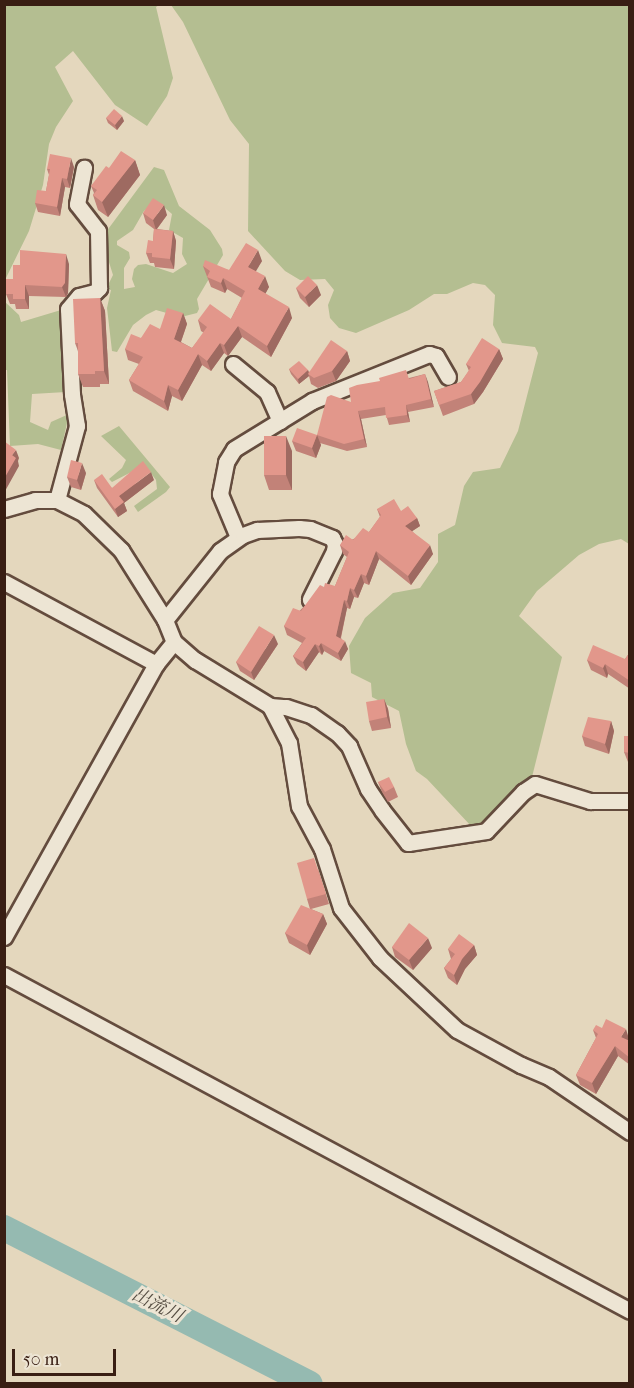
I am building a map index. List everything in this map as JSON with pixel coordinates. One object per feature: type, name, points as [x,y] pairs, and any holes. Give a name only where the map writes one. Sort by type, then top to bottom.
[{"type":"street","points":[[57,500],[77,426],[72,394],[68,309],[79,296],[95,292],[99,288],[98,231],[77,204],[84,168]]},
{"type":"street","points":[[238,537],[221,501],[221,483],[229,454],[241,443],[330,393],[372,379],[429,354],[436,356],[448,376]]},
{"type":"street","points":[[233,364],[267,392],[280,421]]},
{"type":"street","points":[[4,509],[35,500],[57,500],[84,514],[121,550],[165,620],[174,642],[195,660],[270,706],[286,707],[311,715],[337,733],[349,746],[368,789],[408,843],[486,831],[523,792],[535,784],[590,801],[630,801]]},
{"type":"street","points":[[165,620],[220,551],[238,537],[257,530],[310,529],[332,538],[334,551],[310,599]]},
{"type":"street","points":[[4,582],[156,664]]},
{"type":"street","points":[[4,937],[156,664],[174,642]]},
{"type":"street","points":[[270,706],[289,743],[299,806],[322,849],[341,908],[380,958],[457,1029],[512,1060],[549,1077],[630,1132]]},
{"type":"street","points":[[4,975],[630,1311]]},
{"type":"green space","points":[[5,5],[159,5],[156,7],[173,78],[167,96],[147,126],[115,105],[73,51],[55,67],[73,101],[56,127],[49,144],[43,185],[29,231],[5,280]]},
{"type":"green space","points":[[171,5],[629,5],[629,544],[621,539],[599,544],[579,555],[537,591],[519,616],[562,657],[532,777],[495,818],[471,826],[427,779],[416,771],[406,744],[399,711],[372,697],[371,683],[351,673],[349,646],[365,618],[393,593],[420,588],[438,562],[438,534],[455,525],[464,486],[473,472],[500,468],[518,431],[538,353],[535,347],[502,343],[493,325],[495,295],[485,285],[473,283],[447,294],[434,294],[409,310],[356,333],[339,328],[330,318],[328,305],[334,290],[325,279],[300,280],[285,271],[248,231],[249,144],[230,120],[183,22]]},
{"type":"green space","points":[[154,167],[164,170],[179,206],[210,230],[222,249],[223,255],[197,299],[199,309],[197,313],[181,317],[156,310],[133,325],[117,352],[112,351],[107,308],[111,290],[106,289],[113,275],[108,259],[106,232]],"holes":[[[159,203],[172,214],[169,230],[183,238],[182,254],[187,264],[173,273],[146,264],[138,265],[134,269],[132,279],[135,287],[124,289],[124,268],[130,258],[129,252],[117,245],[117,241],[133,230],[144,211],[153,204]]]},
{"type":"green space","points":[[4,301],[19,315],[21,322],[61,310],[66,392],[32,394],[30,422],[48,430],[51,422],[69,414],[61,450],[38,444],[10,446],[7,370],[4,370]]},
{"type":"green space","points":[[119,426],[170,487],[138,512],[134,506],[157,489],[156,480],[145,465],[112,482],[109,479],[122,468],[126,460],[101,436]]},
{"type":"building","points":[[114,109],[122,116],[115,125],[106,118]]},
{"type":"building","points":[[121,151],[135,160],[102,202],[93,195],[97,190],[91,186],[106,166],[109,168]]},
{"type":"building","points":[[50,154],[71,158],[67,179],[62,178],[57,207],[35,203],[37,190],[46,191]]},
{"type":"building","points":[[153,198],[164,205],[153,220],[143,213]]},
{"type":"building","points":[[154,229],[173,231],[170,259],[152,257],[152,253],[146,253],[148,240],[153,241]]},
{"type":"building","points":[[246,243],[258,250],[248,267],[265,276],[258,289],[289,307],[267,346],[238,326],[224,345],[220,343],[207,361],[198,354],[178,390],[168,385],[164,401],[129,380],[143,357],[125,349],[131,334],[141,338],[150,324],[160,329],[167,308],[183,313],[174,339],[192,348],[207,327],[198,320],[210,304],[231,319],[245,291],[223,278],[221,283],[207,277],[210,271],[203,266],[205,260],[229,270]]},
{"type":"building","points":[[20,250],[66,254],[65,283],[62,287],[25,285],[25,299],[13,299],[13,294],[6,294],[6,279],[13,279],[13,265],[20,265]]},
{"type":"building","points":[[308,276],[317,285],[305,297],[296,288]]},
{"type":"building","points":[[100,298],[104,371],[95,371],[95,374],[78,374],[78,343],[75,343],[73,299]]},
{"type":"building","points":[[482,338],[499,349],[480,382],[471,394],[439,405],[434,391],[461,382],[471,367],[466,364]]},
{"type":"building","points":[[331,340],[347,351],[332,371],[314,378],[308,374]]},
{"type":"building","points":[[299,361],[308,370],[298,379],[289,369]]},
{"type":"building","points":[[406,370],[409,379],[425,374],[431,399],[406,405],[407,415],[386,418],[385,407],[358,411],[364,439],[344,444],[317,435],[327,397],[331,395],[351,402],[349,388],[380,381],[379,378]]},
{"type":"building","points":[[297,428],[317,435],[312,448],[292,441]]},
{"type":"building","points":[[264,436],[286,436],[286,475],[264,475]]},
{"type":"building","points":[[4,441],[16,450],[12,455],[16,458],[4,479]]},
{"type":"building","points":[[71,460],[82,463],[77,480],[67,477]]},
{"type":"building","points":[[143,461],[151,472],[119,496],[124,502],[115,509],[94,480],[102,474],[112,488]]},
{"type":"building","points":[[394,499],[401,511],[408,506],[417,518],[405,526],[430,545],[408,576],[376,551],[366,576],[361,574],[354,590],[350,588],[347,601],[344,600],[336,636],[345,641],[338,653],[321,643],[319,646],[315,644],[303,662],[293,656],[306,638],[284,626],[293,608],[301,611],[320,585],[324,587],[325,583],[335,586],[349,552],[340,545],[346,535],[353,540],[363,528],[369,532],[381,515],[377,509]]},
{"type":"building","points":[[259,626],[274,635],[251,672],[236,662]]},
{"type":"building","points":[[593,645],[625,659],[630,652],[630,681],[605,664],[603,668],[587,660]]},
{"type":"building","points":[[384,699],[387,717],[369,721],[366,702]]},
{"type":"building","points":[[588,717],[611,721],[605,744],[582,736]]},
{"type":"building","points":[[624,736],[630,736],[630,753],[624,752]]},
{"type":"building","points":[[389,777],[394,787],[385,792],[378,782]]},
{"type":"building","points":[[314,858],[326,894],[307,899],[297,863]]},
{"type":"building","points":[[301,905],[323,914],[307,945],[285,933]]},
{"type":"building","points":[[409,923],[428,938],[409,960],[392,947]]},
{"type":"building","points":[[459,934],[474,945],[462,959],[454,975],[444,968],[455,954],[448,949]]},
{"type":"building","points":[[606,1019],[626,1029],[621,1037],[630,1041],[630,1058],[615,1046],[592,1083],[576,1075],[598,1034],[593,1030],[596,1025],[602,1028]]},
{"type":"waterway","name":"出流川","points":[[4,1228],[310,1384]]}]
